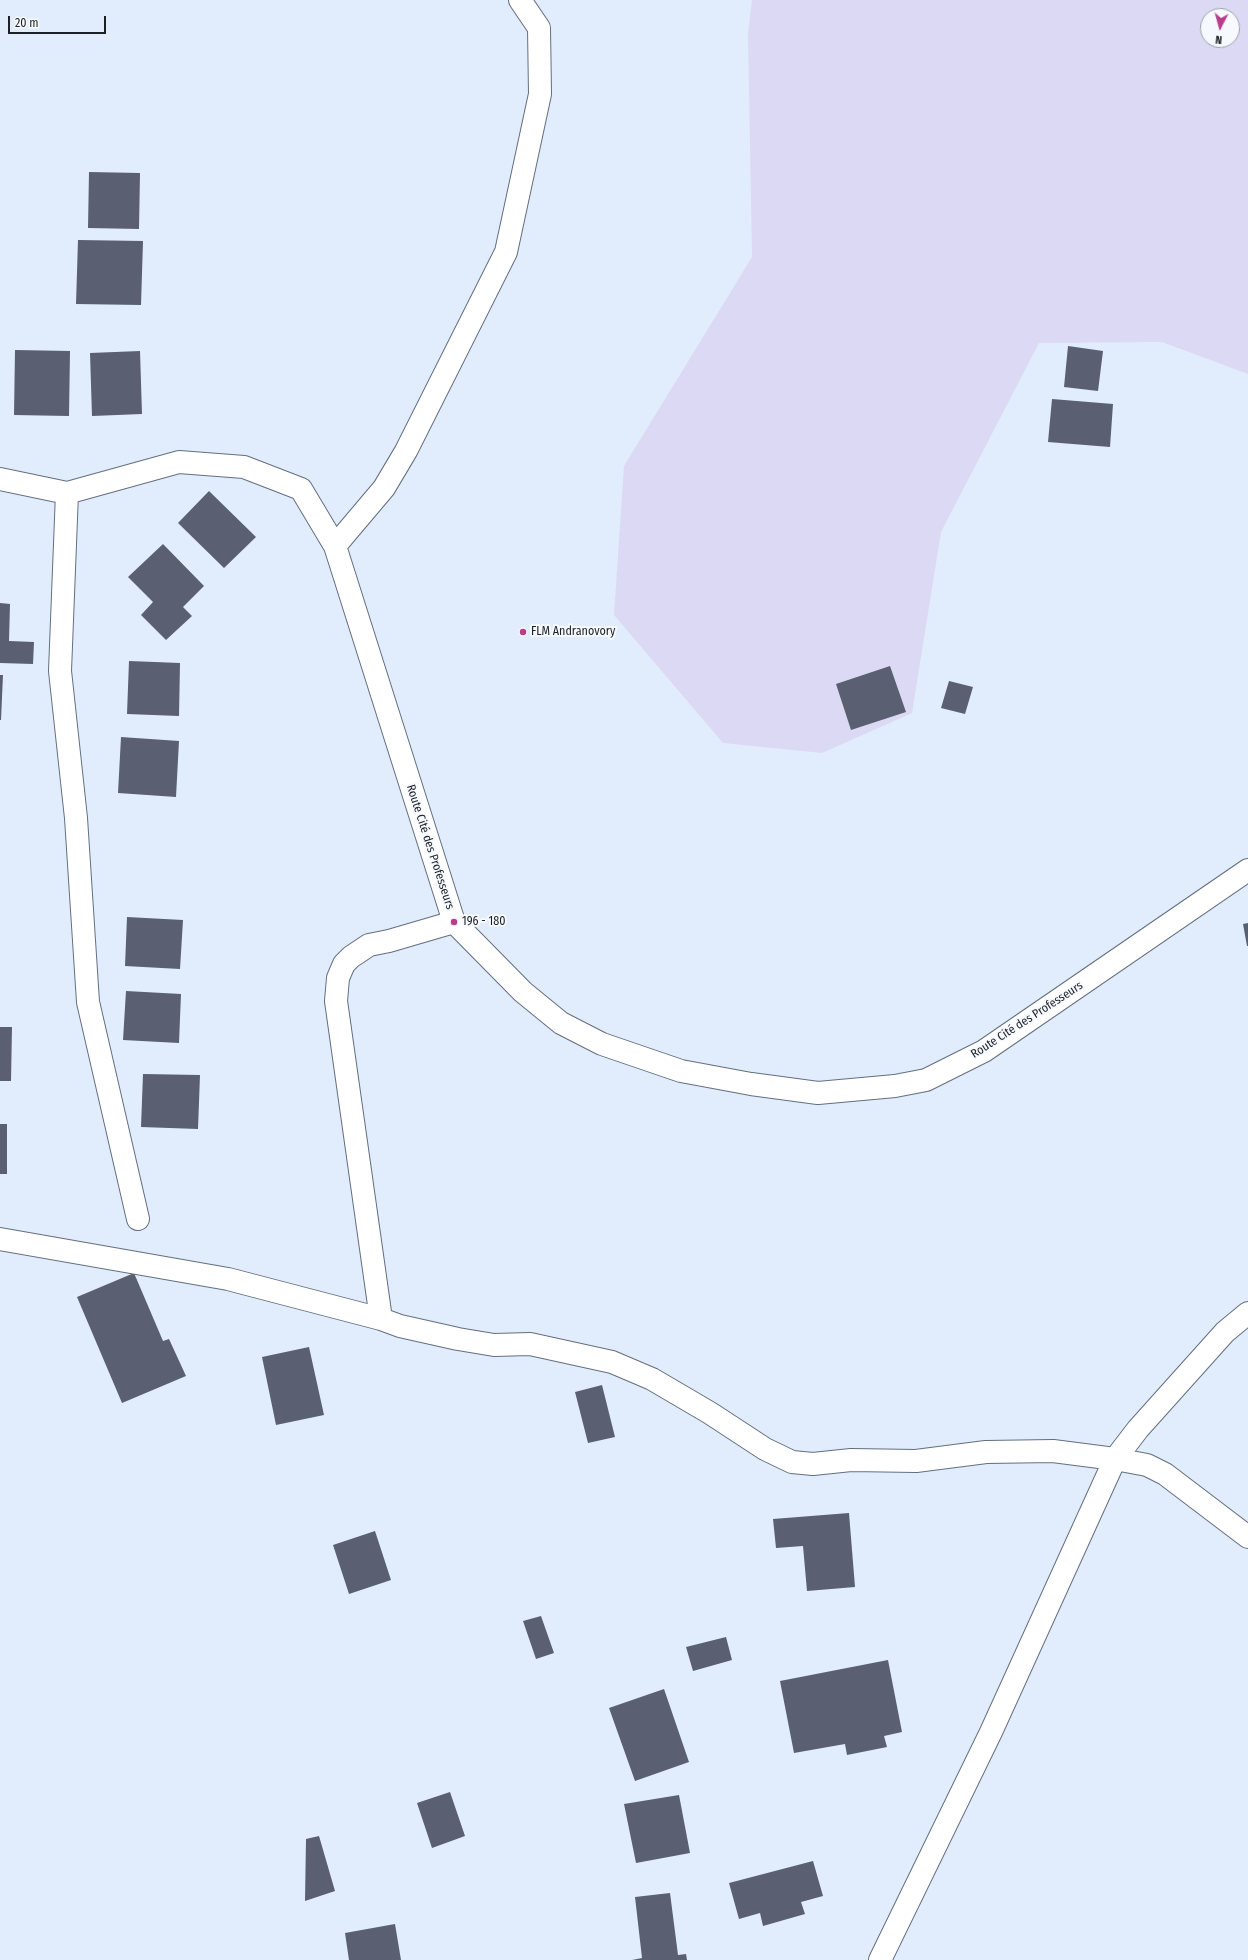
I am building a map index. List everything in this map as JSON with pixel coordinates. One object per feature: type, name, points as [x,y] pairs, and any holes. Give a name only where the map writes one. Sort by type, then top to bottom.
[{"type":"street","points":[[335,546],[384,488],[406,451],[506,252],[540,94],[539,28],[520,0]]},
{"type":"street","name":"Route Cité des Professeurs","points":[[66,493],[179,462],[244,467],[301,489],[335,546],[454,922],[524,992],[561,1023],[602,1044],[681,1070],[751,1084],[818,1092],[895,1086],[926,1080],[984,1051],[1248,870]]},
{"type":"street","points":[[0,479],[66,493],[60,671],[76,818],[88,1002],[138,1219]]},
{"type":"street","points":[[381,1319],[336,1001],[338,978],[344,964],[351,957],[369,945],[389,941],[454,922]]},
{"type":"street","points":[[0,1239],[228,1279],[381,1319],[400,1326],[458,1339],[494,1345],[530,1344],[612,1362],[652,1379],[710,1413],[766,1449],[792,1462],[813,1464],[851,1460],[916,1461],[986,1452],[1053,1451],[1115,1459],[1147,1465],[1166,1474],[1248,1537]]},
{"type":"street","points":[[880,1960],[991,1732],[1115,1459],[1138,1429],[1220,1338],[1248,1313]]},
{"type":"shaded area","points":[[752,0],[1248,0],[1248,374],[1162,342],[1039,343],[941,532],[912,713],[822,753],[723,743],[614,615],[624,466],[752,257],[748,34]]},
{"type":"building","points":[[89,172],[140,173],[139,229],[88,228]]},
{"type":"building","points":[[78,240],[143,241],[141,305],[76,304]]},
{"type":"building","points":[[1068,346],[1103,351],[1098,391],[1064,387]]},
{"type":"building","points":[[15,350],[70,351],[69,416],[14,415]]},
{"type":"building","points":[[140,351],[142,414],[92,416],[90,353]]},
{"type":"building","points":[[1052,399],[1113,404],[1110,447],[1048,442]]},
{"type":"building","points":[[209,491],[256,537],[224,568],[178,523]]},
{"type":"building","points":[[163,544],[204,586],[183,607],[192,616],[166,640],[141,615],[153,602],[128,577]]},
{"type":"building","points":[[0,603],[10,604],[9,641],[34,642],[33,664],[0,663]]},
{"type":"building","points":[[129,661],[180,663],[179,716],[127,714]]},
{"type":"building","points":[[890,666],[906,712],[851,730],[836,684]]},
{"type":"building","points":[[0,675],[3,675],[1,720],[0,720]]},
{"type":"building","points":[[949,681],[973,687],[965,714],[941,708]]},
{"type":"building","points":[[121,737],[179,741],[176,797],[118,793]]},
{"type":"building","points":[[127,917],[183,920],[180,969],[125,966]]},
{"type":"building","points":[[1248,923],[1248,946],[1247,946],[1243,924]]},
{"type":"building","points":[[126,991],[181,994],[179,1043],[123,1040]]},
{"type":"building","points":[[0,1027],[12,1027],[11,1081],[0,1081]]},
{"type":"building","points":[[143,1074],[200,1075],[198,1129],[141,1127]]},
{"type":"building","points":[[0,1124],[7,1124],[7,1174],[0,1174]]},
{"type":"building","points":[[134,1273],[163,1341],[169,1339],[186,1376],[122,1403],[77,1297]]},
{"type":"building","points":[[309,1347],[324,1415],[276,1425],[262,1357]]},
{"type":"building","points":[[602,1385],[615,1437],[588,1443],[575,1392]]},
{"type":"building","points":[[849,1513],[855,1587],[807,1591],[803,1546],[776,1548],[773,1519]]},
{"type":"building","points":[[375,1531],[391,1580],[349,1594],[333,1545]]},
{"type":"building","points":[[541,1616],[554,1653],[536,1659],[523,1621]]},
{"type":"building","points":[[726,1637],[732,1660],[693,1671],[686,1647]]},
{"type":"building","points":[[888,1660],[902,1732],[884,1736],[887,1747],[847,1755],[845,1744],[794,1753],[780,1681]]},
{"type":"building","points":[[664,1689],[689,1762],[635,1781],[609,1708]]},
{"type":"building","points":[[450,1792],[465,1836],[432,1848],[417,1803]]},
{"type":"building","points":[[679,1795],[690,1853],[636,1863],[624,1804]]},
{"type":"building","points":[[319,1836],[335,1891],[305,1901],[306,1839]]},
{"type":"building","points":[[813,1861],[823,1896],[801,1902],[805,1914],[763,1926],[760,1913],[739,1919],[729,1883]]},
{"type":"building","points":[[670,1893],[678,1955],[686,1954],[687,1960],[632,1960],[642,1958],[635,1897]]},
{"type":"building","points":[[395,1924],[401,1960],[349,1960],[345,1933]]},
{"type":"place","name":"FLM Andranovory","points":[[523,632]]},
{"type":"place","name":"196 - 180","points":[[454,922]]}]
